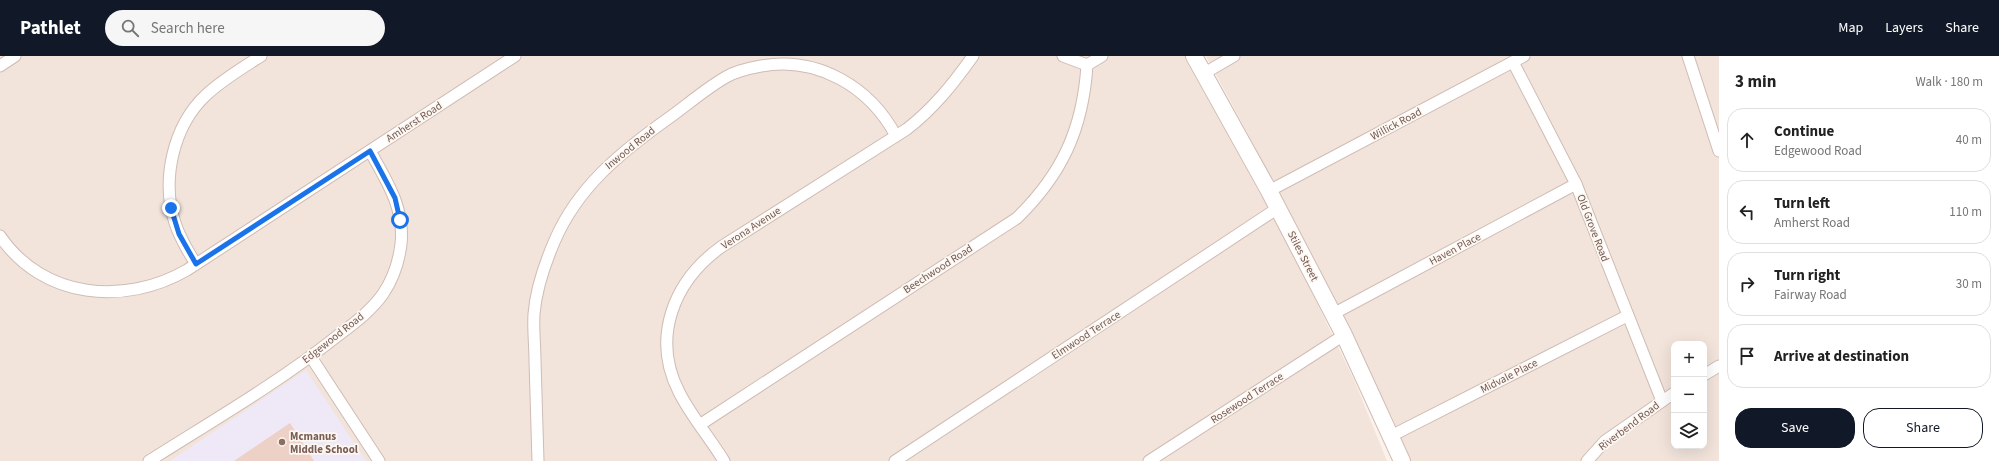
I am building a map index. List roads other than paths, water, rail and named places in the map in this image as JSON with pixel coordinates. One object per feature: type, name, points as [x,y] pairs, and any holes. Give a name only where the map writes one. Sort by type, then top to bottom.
[{"type":"main road","name":"Stiles Street","points":[[1194,56],[1269,191],[1344,335],[1391,436],[1398,459]]},
{"type":"street","points":[[2,62],[15,56]]},
{"type":"street","points":[[196,264],[179,234],[171,208],[169,181],[177,142],[188,117],[205,96],[220,83],[261,56]]},
{"type":"street","name":"Amherst Road","points":[[0,236],[15,253],[37,271],[63,284],[91,291],[119,292],[148,288],[174,277],[196,264],[515,56]]},
{"type":"street","name":"Verona Avenue","points":[[724,461],[680,393],[671,371],[667,337],[671,315],[684,283],[699,265],[721,247],[896,136],[928,113],[951,88],[973,56]]},
{"type":"street","points":[[1063,56],[1087,65],[1102,56]]},
{"type":"street","points":[[1203,74],[1234,56]]},
{"type":"street","name":"Willick Road","points":[[1269,191],[1524,56]]},
{"type":"street","points":[[1688,56],[1719,151]]},
{"type":"street","name":"Old Grove Road","points":[[1513,62],[1576,184],[1627,316],[1662,401]]},
{"type":"street","name":"Inwood Road","points":[[538,461],[534,315],[538,289],[548,258],[567,217],[598,175],[617,157],[727,77],[750,68],[780,64],[799,65],[819,69],[855,86],[875,104],[896,136]]},
{"type":"street","name":"Beechwood Road","points":[[700,424],[1017,218],[1046,187],[1068,150],[1082,110],[1087,65]]},
{"type":"street","name":"Edgewood Road","points":[[149,461],[311,357],[360,318],[376,303],[389,284],[397,264],[401,242],[398,209],[389,184],[370,151]]},
{"type":"street","name":"Haven Place","points":[[1333,314],[1576,184]]},
{"type":"street","name":"Elmwood Terrace","points":[[895,461],[1278,208]]},
{"type":"street","name":"Midvale Place","points":[[1391,436],[1627,316]]},
{"type":"street","name":"Rosewood Terrace","points":[[1149,461],[1344,335]]},
{"type":"street","points":[[311,357],[379,461]]},
{"type":"street","points":[[1707,373],[1719,366]]},
{"type":"street","name":"Riverbend Road","points":[[1587,461],[1605,441],[1671,395]]},
{"type":"place","name":"Mcmanus Middle School","points":[[282,442]]}]
